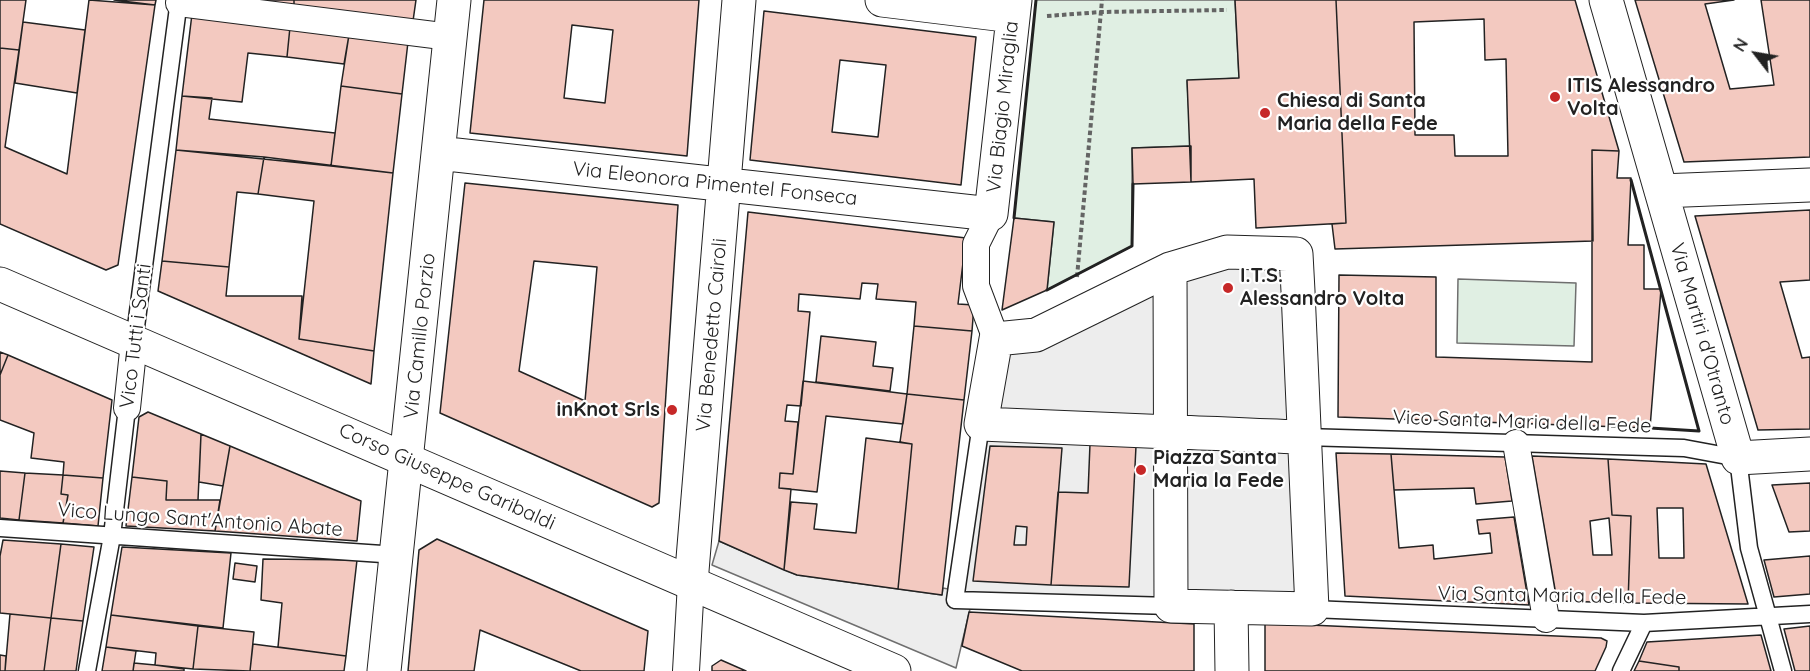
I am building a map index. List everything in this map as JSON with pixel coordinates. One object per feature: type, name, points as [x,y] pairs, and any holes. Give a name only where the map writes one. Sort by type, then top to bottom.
[{"type":"street","name":"Via Camillo Porzio","points":[[384,671],[453,0]]},
{"type":"street","name":"Via Benedetto Cairoli","points":[[686,671],[691,583],[739,0]]},
{"type":"street","points":[[882,0],[1014,8]]},
{"type":"street","name":"Via Martiri d'Otranto","points":[[1606,0],[1738,458]]},
{"type":"street","points":[[179,2],[450,37]]},
{"type":"street","name":"Via Biagio Miraglia","points":[[991,214],[1014,8]]},
{"type":"street","name":"Via Eleonora Pimentel Fonseca","points":[[438,153],[991,214]]},
{"type":"street","points":[[1661,191],[1810,185]]},
{"type":"street","points":[[991,214],[976,244],[976,286],[996,339],[981,424],[1304,437]]},
{"type":"street","points":[[996,339],[1036,335],[1170,269],[1227,252],[1296,254],[1312,609],[1172,606],[1170,269]]},
{"type":"street","name":"Corso Giuseppe Garibaldi","points":[[0,284],[894,671]]},
{"type":"street","name":"Vico Tutti i Santi","points":[[127,408],[134,342]]},
{"type":"street","points":[[1516,443],[1546,619]]},
{"type":"street","points":[[1738,458],[1810,454]]},
{"type":"street","points":[[1231,607],[1232,671]]},
{"type":"lane","name":"Vico Tutti i Santi","points":[[134,342],[179,2]]},
{"type":"lane","name":"Vico Tutti i Santi","points":[[87,671],[112,536],[127,408]]},
{"type":"lane","points":[[981,424],[955,600],[1172,606]]},
{"type":"lane","name":"Vico Santa Maria della Fede","points":[[1304,437],[1684,448],[1738,458]]},
{"type":"lane","name":"Via Martiri d'Otranto","points":[[1738,458],[1749,548],[1783,671]]},
{"type":"lane","name":"Vico Lungo Sant'Antonio Abate","points":[[0,528],[397,555]]},
{"type":"lane","name":"Via Santa Maria della Fede","points":[[1312,609],[1644,623],[1810,614]]},
{"type":"lane","points":[[1622,671],[1644,623]]},
{"type":"path","points":[[1074,316],[1102,0]]},
{"type":"path","points":[[1014,8],[1101,12],[1227,10]]},
{"type":"green space","points":[[1036,0],[1235,0],[1239,78],[1187,81],[1191,146],[1132,148],[1132,246],[1047,290],[1054,222],[1014,218]]},
{"type":"green space","points":[[1458,279],[1576,283],[1574,346],[1457,343]]},
{"type":"shaded area","name":"Piazza Santa Maria la Fede","points":[[1304,246],[1321,617],[970,609],[956,668],[712,565],[719,541],[797,575],[942,595],[943,588],[948,589],[989,332]]},
{"type":"building","points":[[0,0],[26,0],[19,50],[0,48]]},
{"type":"building","points":[[89,0],[155,5],[118,265],[106,270],[0,224],[0,48],[19,50],[5,147],[67,174]]},
{"type":"building","points":[[114,0],[156,0],[155,5]]},
{"type":"building","points":[[246,0],[294,0],[294,6]]},
{"type":"building","points":[[294,0],[416,0],[413,21],[294,6]]},
{"type":"building","points":[[484,0],[699,0],[687,156],[470,133]],"holes":[[[572,25],[613,30],[605,103],[564,98]]]},
{"type":"building","name":"Chiesa di Santa Maria della Fede","points":[[1235,0],[1336,0],[1346,223],[1256,228],[1254,179],[1191,182],[1187,80],[1239,78]]},
{"type":"building","name":"ITIS Alessandro Volta","points":[[1336,0],[1575,0],[1619,151],[1592,150],[1593,241],[1335,249],[1332,224],[1346,223]],"holes":[[[1484,19],[1485,60],[1506,59],[1508,156],[1455,156],[1454,135],[1415,135],[1414,22]]]},
{"type":"building","points":[[1635,0],[1734,0],[1705,4],[1730,89],[1774,85],[1761,0],[1810,0],[1810,157],[1684,162]]},
{"type":"building","points":[[764,11],[976,37],[961,185],[750,160]],"holes":[[[840,60],[886,65],[878,137],[832,132]]]},
{"type":"building","points":[[192,14],[290,27],[287,57],[248,53],[242,102],[182,96]]},
{"type":"building","points":[[23,22],[85,30],[77,93],[15,83]]},
{"type":"building","points":[[290,27],[349,35],[344,64],[287,57]]},
{"type":"building","points":[[349,35],[408,42],[402,94],[341,86]]},
{"type":"building","points":[[341,86],[402,94],[393,173],[331,166]]},
{"type":"building","points":[[182,96],[212,98],[209,119],[335,133],[331,166],[176,150]]},
{"type":"building","points":[[1191,146],[1191,182],[1133,184],[1132,148]]},
{"type":"building","points":[[176,150],[264,157],[258,194],[237,192],[229,267],[162,261]]},
{"type":"building","points":[[1592,150],[1619,151],[1617,178],[1631,178],[1628,245],[1644,245],[1644,289],[1661,289],[1650,428],[1338,417],[1339,275],[1436,277],[1436,357],[1592,362]]},
{"type":"building","points":[[264,157],[393,173],[374,351],[299,339],[314,201],[258,194]]},
{"type":"building","points":[[465,183],[678,205],[659,503],[652,507],[440,413]],"holes":[[[534,261],[597,267],[585,401],[519,371]]]},
{"type":"building","points":[[1810,210],[1810,280],[1780,282],[1802,358],[1810,357],[1810,429],[1758,430],[1695,216]]},
{"type":"building","points":[[748,212],[966,238],[958,304],[974,305],[972,331],[914,326],[916,302],[876,299],[878,284],[862,283],[860,299],[799,294],[798,311],[810,312],[801,406],[787,405],[785,421],[798,422],[793,474],[780,473],[779,488],[791,489],[784,570],[719,541]]},
{"type":"building","points":[[1014,218],[1054,222],[1047,290],[1002,310]]},
{"type":"building","points":[[162,261],[229,267],[226,296],[302,296],[299,339],[374,351],[371,384],[158,291]]},
{"type":"building","points":[[914,326],[972,331],[964,400],[907,394]]},
{"type":"building","points":[[821,336],[876,342],[873,366],[893,368],[890,391],[816,382]]},
{"type":"building","points":[[0,352],[8,355],[0,375]]},
{"type":"building","points":[[8,355],[112,400],[103,478],[63,475],[64,462],[31,458],[34,433],[0,420],[0,375]]},
{"type":"building","points":[[803,381],[907,394],[903,424],[826,416],[817,492],[779,488],[780,473],[793,474]]},
{"type":"building","points":[[907,394],[964,400],[942,595],[898,589],[912,444],[900,442]]},
{"type":"building","points":[[148,412],[201,434],[198,500],[166,500],[167,481],[132,477],[139,417]]},
{"type":"building","points":[[201,434],[230,446],[223,486],[199,482]]},
{"type":"building","points":[[866,438],[912,444],[898,589],[797,575],[784,570],[791,502],[817,504],[814,529],[856,533]]},
{"type":"building","points":[[1090,444],[1136,446],[1129,587],[1051,585],[1058,492],[1088,493]]},
{"type":"building","points":[[230,446],[361,501],[357,541],[215,531]]},
{"type":"building","points":[[990,446],[1062,448],[1051,585],[973,581]],"holes":[[[1016,526],[1027,527],[1026,545],[1014,545]]]},
{"type":"building","points":[[1336,453],[1391,454],[1399,548],[1433,545],[1434,559],[1492,553],[1490,533],[1479,534],[1477,520],[1514,517],[1529,605],[1345,596]]},
{"type":"building","points":[[1391,454],[1505,457],[1512,501],[1476,504],[1474,488],[1394,490]]},
{"type":"building","points":[[1532,456],[1608,459],[1612,515],[1631,516],[1628,603],[1557,601]],"holes":[[[1609,518],[1612,555],[1593,555],[1590,521]]]},
{"type":"building","points":[[1608,459],[1706,464],[1748,604],[1628,603],[1631,516],[1612,515]],"holes":[[[1657,508],[1683,508],[1684,558],[1659,558]]]},
{"type":"building","points":[[0,471],[25,473],[19,520],[0,518]]},
{"type":"building","points":[[25,473],[63,475],[61,494],[68,495],[63,523],[19,520]]},
{"type":"building","points":[[63,475],[103,478],[98,526],[63,523],[68,495],[61,494]]},
{"type":"building","points":[[132,477],[167,481],[166,500],[220,500],[215,531],[126,526]]},
{"type":"building","points":[[1810,483],[1810,531],[1789,532],[1772,485]]},
{"type":"building","points":[[437,539],[648,631],[644,671],[581,671],[480,630],[474,671],[408,671],[419,550]]},
{"type":"building","points":[[3,540],[61,544],[51,618],[0,613],[0,556]]},
{"type":"building","points":[[61,544],[94,547],[83,621],[51,618]]},
{"type":"building","points":[[122,547],[231,553],[223,628],[111,615]]},
{"type":"building","points":[[1810,556],[1810,594],[1774,597],[1764,560]]},
{"type":"building","points":[[263,559],[357,560],[346,656],[278,647],[282,603],[261,600]]},
{"type":"building","points":[[235,563],[257,566],[255,582],[233,579]]},
{"type":"building","points":[[969,612],[1194,624],[1194,671],[1022,671],[962,646]]},
{"type":"building","points":[[10,614],[51,618],[44,671],[5,671]]},
{"type":"building","points":[[111,615],[198,626],[193,669],[155,665],[156,653],[106,647]]},
{"type":"building","points":[[51,618],[83,621],[76,671],[44,671]]},
{"type":"building","points":[[1265,623],[1601,638],[1607,641],[1595,671],[1265,671]]},
{"type":"building","points":[[198,626],[254,632],[250,671],[193,669]]},
{"type":"building","points":[[1810,626],[1810,671],[1795,671],[1784,629]]},
{"type":"building","points":[[1761,635],[1771,671],[1679,671],[1679,667],[1639,661],[1647,642]]},
{"type":"building","points":[[253,644],[346,656],[344,671],[250,671]]},
{"type":"building","points":[[106,647],[136,651],[133,671],[102,671]]},
{"type":"building","points":[[0,655],[6,656],[5,671],[0,671]]},
{"type":"building","points":[[721,660],[746,671],[712,671],[712,666]]},
{"type":"building","points":[[1639,661],[1679,667],[1679,671],[1634,671]]},
{"type":"building","points":[[134,663],[184,669],[184,671],[133,671]]},
{"type":"wall","points":[[1014,218],[1036,0]]},
{"type":"wall","points":[[1631,180],[1699,431],[1650,428]]},
{"type":"wall","points":[[1047,290],[1132,246],[1133,184]]},
{"type":"place","name":"ITIS Alessandro Volta","points":[[1555,97]]},
{"type":"place","name":"Chiesa di Santa Maria della Fede","points":[[1265,113]]},
{"type":"place","name":"I.T.S. Alessandro Volta","points":[[1228,288]]},
{"type":"place","name":"inKnot Srls","points":[[672,410]]},
{"type":"place","name":"Piazza Santa Maria la Fede","points":[[1141,470]]}]
